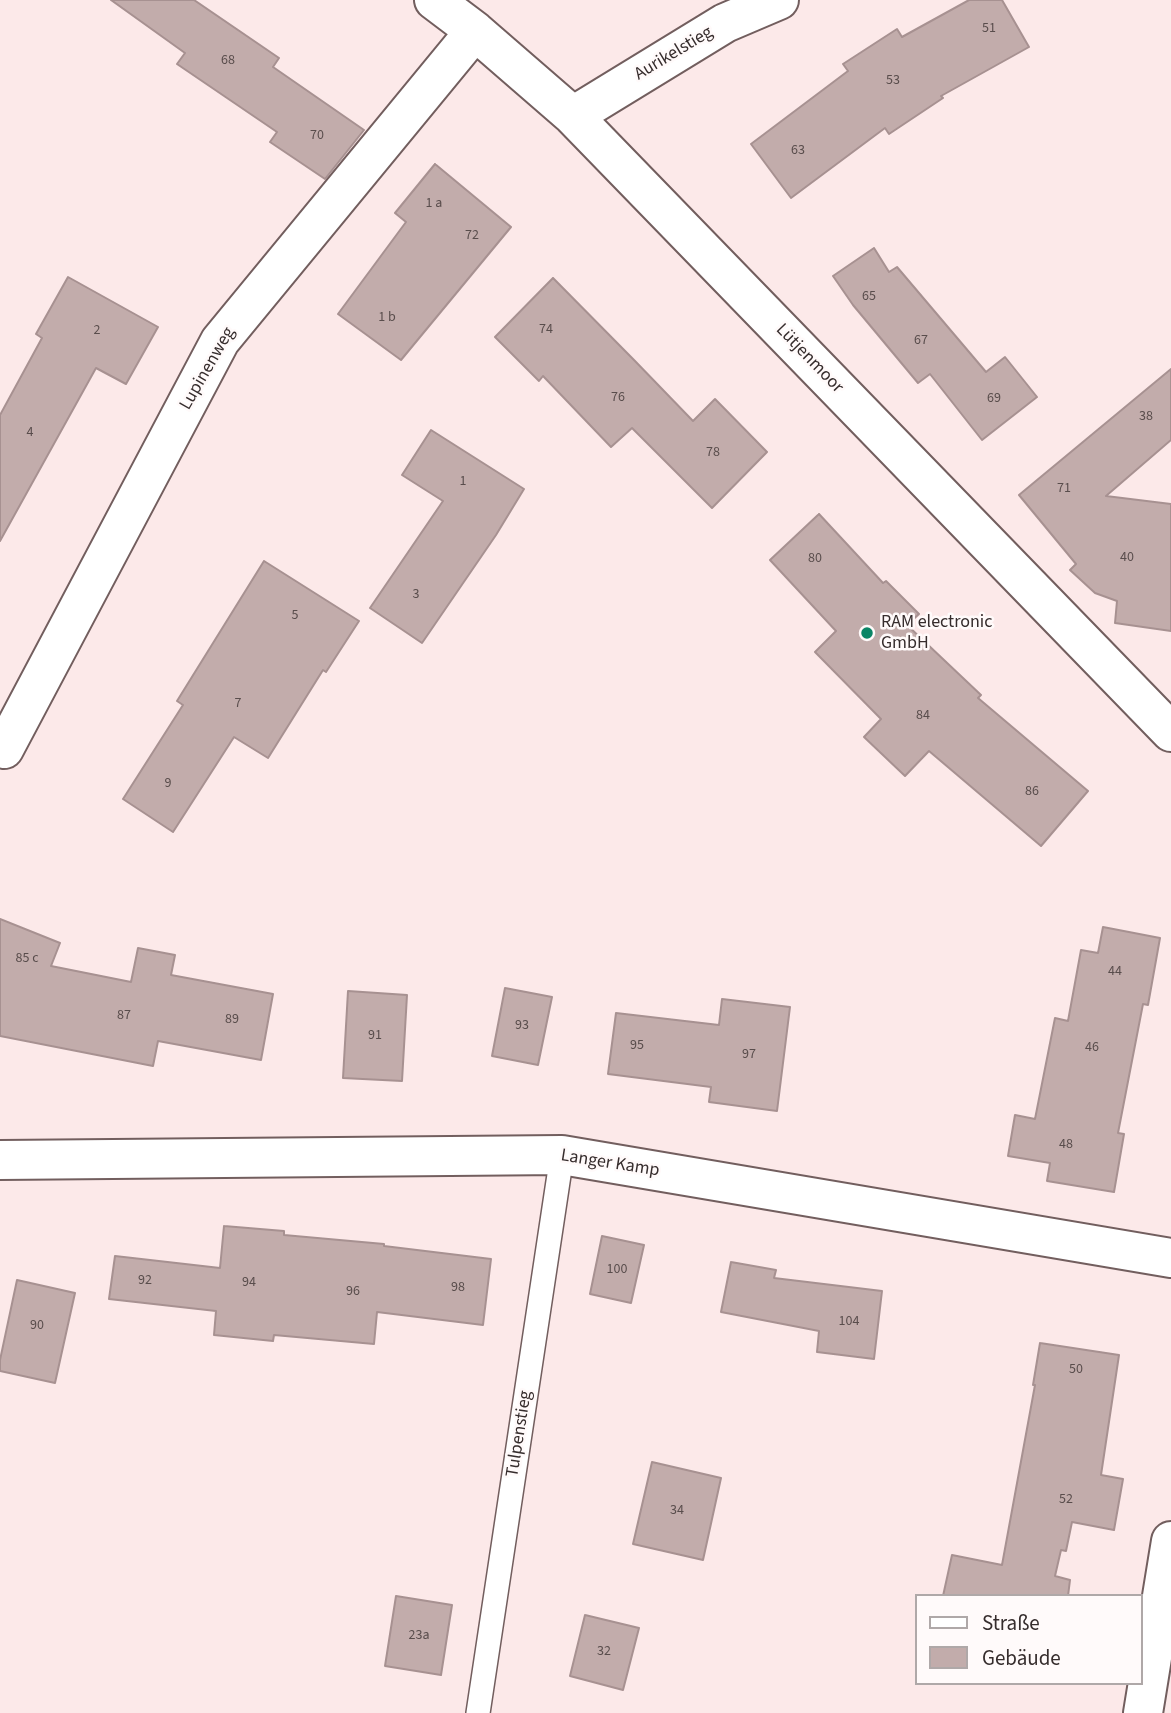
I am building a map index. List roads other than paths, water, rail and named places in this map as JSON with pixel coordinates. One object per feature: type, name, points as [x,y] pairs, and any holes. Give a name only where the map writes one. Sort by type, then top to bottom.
[{"type":"street","name":"Lütjenmoor","points":[[434,0],[475,31],[573,116],[1171,732]]},
{"type":"street","name":"Aurikelstieg","points":[[573,116],[725,23],[779,0]]},
{"type":"street","name":"Lupinenweg","points":[[4,748],[220,341],[475,31]]},
{"type":"street","name":"Langer Kamp","points":[[0,1160],[562,1155],[1171,1258]]},
{"type":"street","points":[[1143,1713],[1171,1541]]},
{"type":"lane","name":"Tulpenstieg","points":[[478,1713],[562,1155]]},
{"type":"place","name":"RAM electronic GmbH","points":[[867,633]]}]
